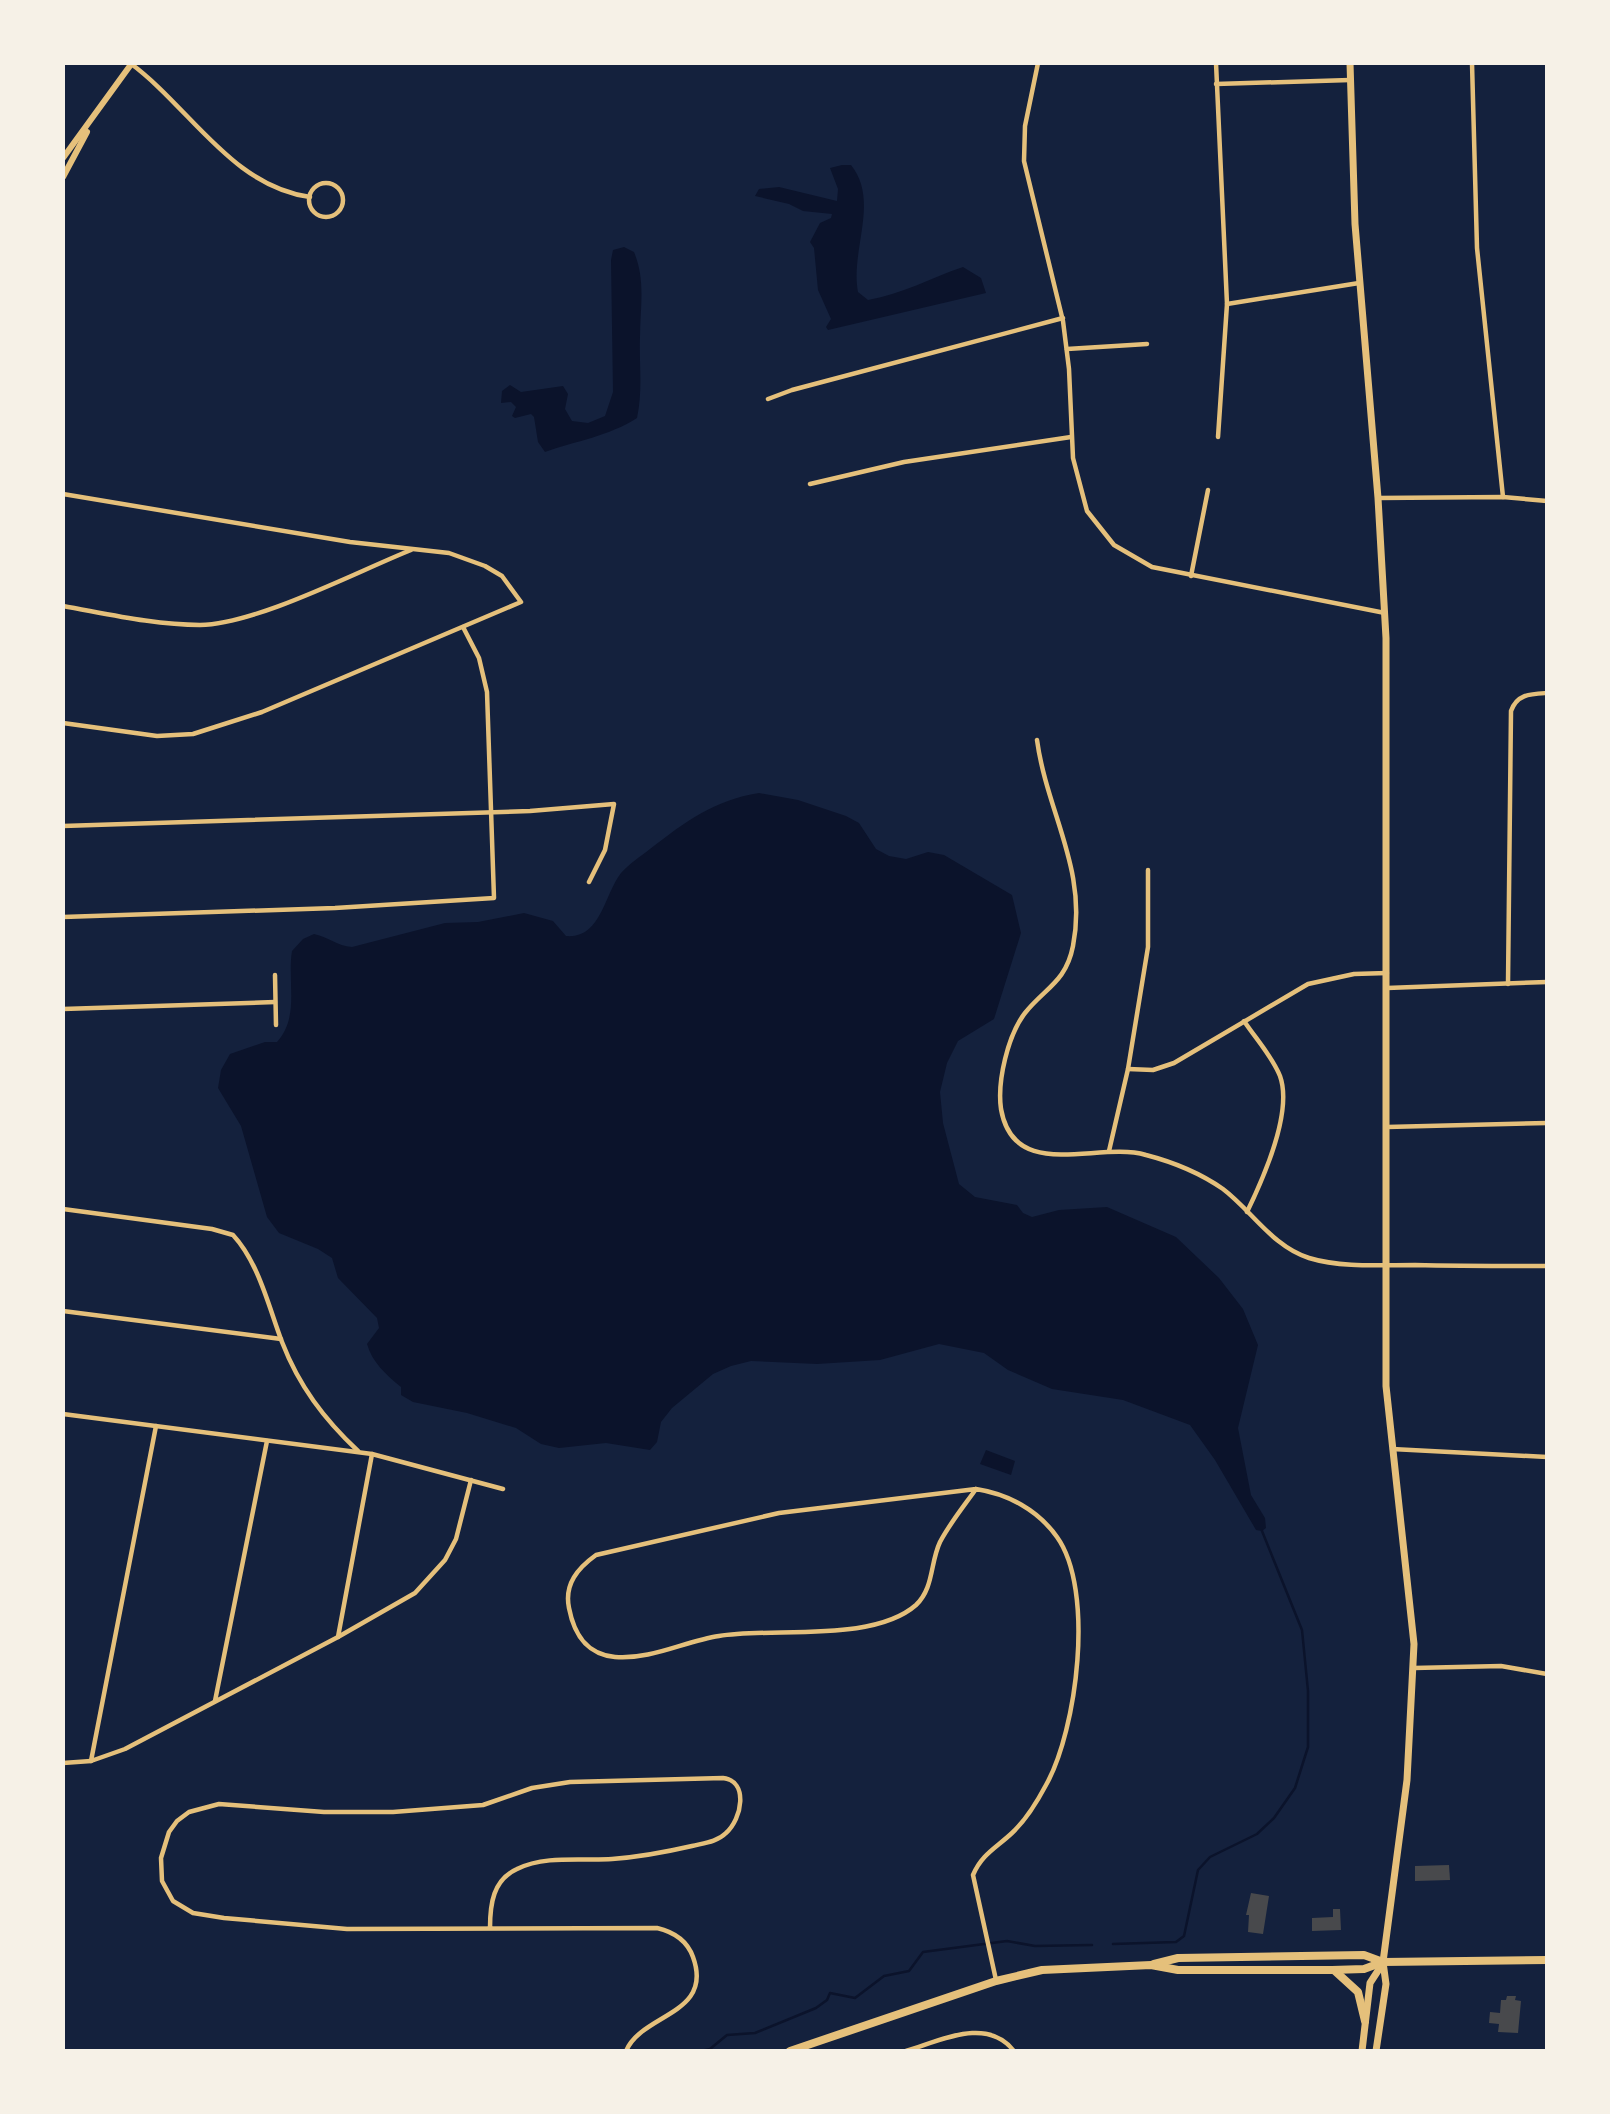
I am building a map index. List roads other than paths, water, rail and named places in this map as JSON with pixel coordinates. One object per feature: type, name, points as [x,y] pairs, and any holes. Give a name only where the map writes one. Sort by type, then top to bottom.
[{"type":"main road","points":[[1350,63],[1359,283],[1385,613],[1386,1386],[1411,1600],[1414,1668],[1406,1789],[1383,1962],[1386,1984],[1376,2051]]},
{"type":"main road","points":[[1151,1965],[1178,1958],[1328,1955],[1364,1955],[1383,1962]]},
{"type":"main road","points":[[790,2051],[996,1981],[1066,1967],[1151,1965],[1178,1970],[1332,1970],[1364,1969],[1383,1962],[1547,1960]]},
{"type":"main road","points":[[1362,2051],[1370,1983],[1383,1962]]},
{"type":"main road","points":[[1332,1970],[1350,1981],[1358,1992],[1365,2021]]},
{"type":"street","points":[[63,158],[131,63],[165,90],[232,161],[285,192],[310,197]]},
{"type":"street","points":[[1038,63],[1025,126],[1024,161],[1063,318],[1075,476],[1087,511],[1106,537],[1124,553],[1152,567],[1385,613]]},
{"type":"street","points":[[1216,63],[1227,304],[1218,437]]},
{"type":"street","points":[[1472,63],[1477,248],[1503,497]]},
{"type":"street","points":[[1216,84],[1350,80]]},
{"type":"street","points":[[63,177],[104,103]]},
{"type":"street","points":[[331,184],[341,194],[342,203],[335,214],[322,217],[312,209],[310,197],[319,185],[331,184]]},
{"type":"street","points":[[1227,304],[1359,283]]},
{"type":"street","points":[[768,400],[792,390],[1063,318]]},
{"type":"street","points":[[1067,349],[1147,344]]},
{"type":"street","points":[[810,485],[904,462],[1071,437]]},
{"type":"street","points":[[1191,576],[1208,490]]},
{"type":"street","points":[[63,494],[350,542],[449,554],[485,566],[502,576],[522,602],[261,712],[194,734],[157,736],[63,723]]},
{"type":"street","points":[[1378,498],[1503,497],[1547,501]]},
{"type":"street","points":[[63,606],[165,623],[217,623],[253,614],[414,548]]},
{"type":"street","points":[[63,918],[335,908],[494,898],[487,692],[479,658],[463,627]]},
{"type":"street","points":[[1508,984],[1511,711],[1517,699],[1527,694],[1547,693]]},
{"type":"street","points":[[1037,740],[1051,806],[1076,876],[1073,947],[1060,978],[1023,1016],[1005,1062],[1002,1109],[1014,1137],[1022,1147],[1032,1153],[1053,1155],[1109,1151],[1142,1154],[1189,1170],[1223,1190],[1292,1251],[1308,1258],[1386,1265],[1547,1266]]},
{"type":"street","points":[[63,826],[490,812],[614,804],[605,850],[589,882]]},
{"type":"street","points":[[1109,1151],[1128,1069],[1148,947],[1148,870]]},
{"type":"street","points":[[1128,1069],[1153,1070],[1174,1063],[1308,984],[1354,974],[1387,973]]},
{"type":"street","points":[[275,975],[276,1025]]},
{"type":"street","points":[[1387,988],[1547,982]]},
{"type":"street","points":[[63,1009],[275,1002]]},
{"type":"street","points":[[1244,1021],[1272,1060],[1284,1095],[1283,1114],[1247,1212]]},
{"type":"street","points":[[1387,1127],[1547,1123]]},
{"type":"street","points":[[63,1209],[222,1231],[233,1235],[271,1309],[281,1339],[308,1394],[321,1413],[359,1452]]},
{"type":"street","points":[[63,1311],[281,1339]]},
{"type":"street","points":[[63,1414],[372,1454],[503,1489]]},
{"type":"street","points":[[91,1761],[156,1426]]},
{"type":"street","points":[[215,1701],[267,1441]]},
{"type":"street","points":[[1392,1449],[1547,1457]]},
{"type":"street","points":[[338,1637],[372,1454]]},
{"type":"street","points":[[63,1763],[91,1761],[125,1749],[398,1605],[429,1580],[445,1560],[456,1539],[471,1480]]},
{"type":"street","points":[[976,1489],[940,1542],[926,1592],[900,1615],[822,1632],[718,1636],[644,1655],[615,1657],[585,1646],[574,1628],[567,1599],[571,1580],[582,1566],[596,1555],[779,1513],[976,1489],[996,1492],[1023,1505],[1042,1519],[1058,1539],[1070,1566],[1077,1621],[1074,1687],[1058,1759],[1047,1784],[1028,1814],[1011,1834],[979,1860],[973,1875],[996,1981]]},
{"type":"street","points":[[1414,1668],[1502,1666],[1547,1674]]},
{"type":"street","points":[[490,1928],[492,1898],[505,1876],[515,1870],[540,1862],[644,1855],[709,1842],[729,1831],[735,1820],[741,1792],[738,1784],[723,1778],[570,1782],[532,1788],[483,1805],[393,1812],[324,1812],[219,1804],[189,1812],[169,1832],[164,1845],[160,1871],[166,1891],[181,1908],[193,1913],[347,1929],[657,1928],[677,1934],[691,1951],[695,1963],[693,1990],[676,2012],[646,2028],[626,2051]]},
{"type":"street","points":[[906,2051],[981,2032],[1006,2041],[1014,2051]]},
{"type":"water","points":[[851,165],[863,194],[858,292],[868,300],[881,297],[963,267],[981,278],[986,293],[828,330],[826,327],[831,319],[818,290],[814,248],[810,242],[820,223],[831,218],[832,214],[803,211],[789,204],[755,196],[759,189],[779,187],[837,201],[838,189],[830,168]]},
{"type":"water","points":[[624,247],[634,252],[642,294],[637,418],[604,434],[545,452],[538,442],[534,417],[531,414],[515,418],[512,416],[516,407],[511,402],[501,403],[502,391],[510,385],[521,392],[563,386],[568,394],[565,409],[572,421],[588,423],[605,416],[613,392],[611,260],[613,250]]},
{"type":"water","points":[[759,793],[798,800],[846,816],[859,823],[876,849],[889,856],[906,859],[928,852],[944,855],[1012,895],[1021,933],[994,1019],[958,1041],[947,1063],[940,1092],[943,1123],[959,1184],[975,1197],[1017,1205],[1023,1213],[1032,1217],[1059,1210],[1107,1207],[1176,1237],[1219,1278],[1243,1309],[1258,1345],[1238,1428],[1251,1495],[1265,1518],[1266,1528],[1262,1531],[1256,1530],[1215,1460],[1190,1425],[1123,1400],[1052,1389],[1008,1370],[984,1353],[939,1344],[880,1360],[817,1364],[751,1361],[731,1366],[713,1374],[672,1408],[661,1422],[657,1442],[650,1450],[606,1443],[559,1448],[541,1444],[516,1428],[467,1413],[413,1402],[401,1395],[401,1387],[380,1368],[367,1344],[379,1328],[377,1318],[338,1278],[332,1258],[318,1249],[279,1233],[267,1217],[241,1126],[218,1088],[221,1070],[230,1054],[265,1042],[277,1042],[284,1032],[291,1010],[292,951],[303,939],[314,934],[352,947],[445,923],[478,922],[524,913],[553,921],[566,936],[578,935],[587,931],[594,923],[615,882],[635,860],[701,814],[728,801]]},
{"type":"water","points":[[986,1450],[1015,1461],[1011,1475],[980,1464]]},
{"type":"waterway","points":[[1113,1944],[1176,1942],[1184,1936],[1198,1870],[1210,1857],[1257,1834],[1274,1818],[1295,1788],[1308,1747],[1308,1691],[1302,1630],[1262,1531]]},
{"type":"waterway","points":[[701,2051],[710,2049],[727,2035],[755,2033],[816,2008],[827,2000],[830,1993],[855,1998],[884,1976],[909,1971],[923,1952],[1007,1941],[1035,1946],[1092,1945]]}]
